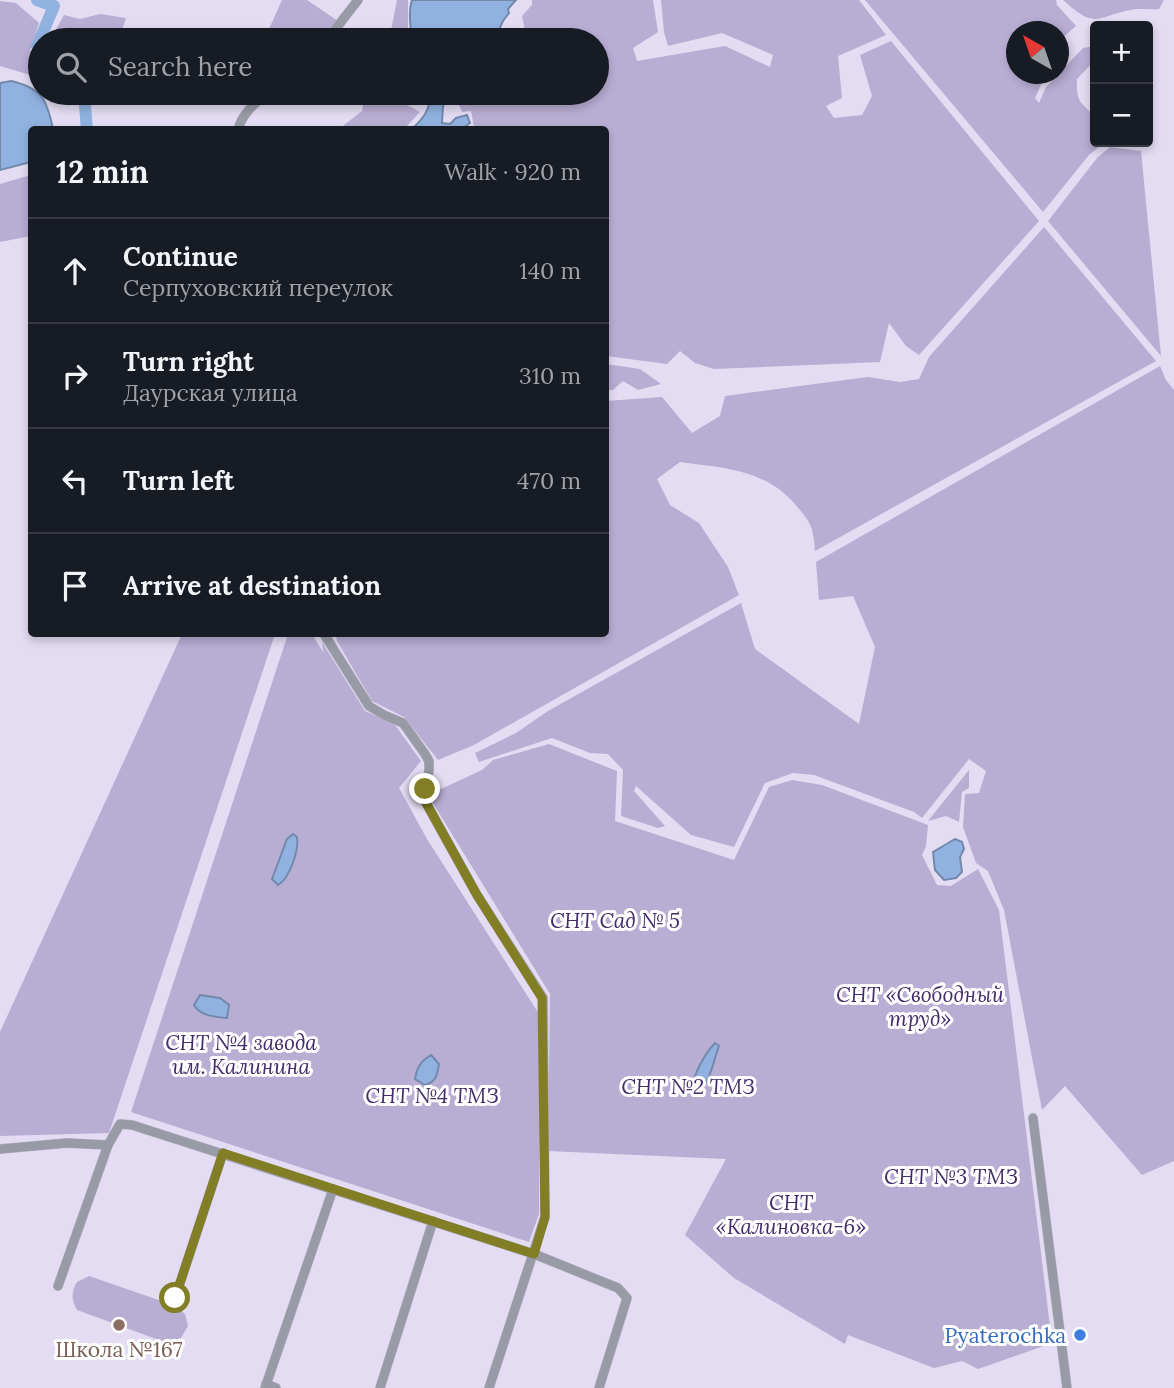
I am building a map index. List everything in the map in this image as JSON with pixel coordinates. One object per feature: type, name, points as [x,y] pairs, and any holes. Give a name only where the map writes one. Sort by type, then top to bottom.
[{"type":"street","points":[[336,28],[358,0]]},
{"type":"street","points":[[239,126],[255,105]]},
{"type":"street","points":[[326,637],[369,706],[403,723],[425,754],[429,761],[425,801],[477,895],[542,998],[545,1217],[489,1388]]},
{"type":"street","points":[[1034,1118],[1067,1388]]},
{"type":"street","points":[[58,1286],[108,1145],[120,1124],[132,1125],[534,1254],[623,1292],[627,1298],[599,1388]]},
{"type":"street","points":[[0,1149],[67,1143],[108,1145]]},
{"type":"street","points":[[175,1298],[223,1153]]},
{"type":"street","points":[[276,1388],[265,1386],[333,1189]]},
{"type":"street","points":[[380,1388],[433,1221]]},
{"type":"green space","points":[[282,0],[307,0],[338,21],[331,28],[269,28]]},
{"type":"green space","points":[[397,0],[408,0],[408,28],[391,28]]},
{"type":"green space","points":[[532,0],[653,0],[658,32],[633,48],[637,61],[725,46],[770,67],[773,55],[722,33],[668,46],[661,0],[859,0],[886,35],[838,56],[842,98],[826,106],[834,118],[862,115],[872,96],[860,55],[891,41],[1039,221],[919,355],[906,346],[889,323],[880,362],[714,369],[695,363],[680,351],[667,364],[609,356],[609,126],[474,126],[471,111],[462,112],[459,105],[609,105],[609,28],[525,28],[522,16],[532,5]]},
{"type":"green space","points":[[865,0],[1056,0],[1057,5],[1076,26],[1069,32],[1069,21],[1006,21],[1006,84],[1041,84],[1035,98],[1039,103],[1049,84],[1069,84],[1069,63],[1083,48],[1090,47],[1090,65],[1077,79],[1077,92],[1082,104],[1090,111],[1090,147],[1099,147],[1089,155],[1043,212]]},
{"type":"green space","points":[[1063,0],[1164,0],[1159,9],[1133,9],[1095,19],[1082,15]]},
{"type":"green space","points":[[0,1],[16,3],[39,23],[37,28],[28,28],[28,74],[0,66]]},
{"type":"green space","points":[[100,14],[126,18],[123,28],[57,28],[64,15],[80,19]]},
{"type":"green space","points":[[363,105],[407,105],[420,112],[407,126],[343,126],[362,111]]},
{"type":"green space","points":[[1110,147],[1141,151],[1161,356],[1048,221],[1097,158]]},
{"type":"green space","points":[[28,176],[28,237],[0,242],[0,184]]},
{"type":"green space","points":[[1044,227],[1156,361],[815,551],[808,520],[794,503],[770,483],[742,472],[680,462],[657,479],[670,505],[699,523],[728,567],[739,595],[474,745],[438,760],[404,717],[372,701],[337,641],[336,637],[609,637],[609,401],[662,397],[692,433],[720,416],[725,396],[868,377],[900,382],[919,379],[929,357]]},
{"type":"green space","points":[[609,364],[640,369],[661,384],[638,390],[623,381],[613,390],[609,390]]},
{"type":"green space","points":[[1160,366],[1174,390],[1174,1161],[1142,1175],[1065,1086],[1042,1110],[1004,910],[988,871],[976,863],[963,827],[965,794],[979,793],[986,771],[969,759],[922,818],[914,812],[814,775],[793,773],[765,783],[734,847],[691,835],[636,786],[634,791],[665,826],[658,828],[621,816],[623,770],[608,754],[590,753],[552,738],[479,762],[475,753],[516,733],[548,711],[741,603],[755,649],[859,724],[875,647],[853,596],[819,600],[816,562]]},
{"type":"green space","points":[[181,637],[274,637],[109,1133],[0,1136],[0,1032]]},
{"type":"green space","points":[[287,637],[314,637],[323,652],[322,642],[365,711],[395,725],[421,761],[399,788],[427,839],[539,1014],[539,1214],[529,1242],[131,1112]]},
{"type":"green space","points":[[549,744],[617,771],[615,821],[734,860],[769,787],[792,780],[822,785],[928,825],[926,846],[922,855],[937,885],[951,886],[978,869],[999,910],[1052,1343],[978,1369],[962,1361],[934,1368],[848,1335],[845,1344],[734,1278],[685,1235],[726,1159],[548,1151],[550,994],[428,795],[482,770],[493,760]]},
{"type":"green space","points":[[969,770],[969,788],[962,792],[959,822],[946,816],[928,821]]},
{"type":"green space","points":[[89,1276],[176,1306],[185,1314],[188,1326],[181,1338],[167,1343],[77,1310],[72,1296],[74,1289],[77,1282]]},
{"type":"water","points":[[412,0],[516,0],[508,9],[509,13],[500,28],[410,28]]},
{"type":"water","points":[[11,81],[28,86],[28,105],[46,105],[52,126],[28,126],[28,163],[0,170],[0,83]]},
{"type":"water","points":[[429,105],[444,105],[442,123],[450,124],[456,118],[467,115],[470,123],[466,126],[415,126],[426,113]]},
{"type":"water","points":[[293,834],[297,837],[295,856],[290,870],[278,885],[272,879],[287,839]]},
{"type":"water","points":[[955,839],[962,842],[964,849],[960,857],[962,872],[956,878],[944,880],[935,870],[933,852]]},
{"type":"water","points":[[200,995],[220,998],[229,1005],[227,1018],[200,1012],[194,1005]]},
{"type":"water","points":[[715,1043],[719,1046],[708,1079],[701,1088],[692,1089],[700,1064]]},
{"type":"water","points":[[431,1055],[439,1064],[438,1071],[434,1079],[425,1085],[415,1079],[420,1065]]},
{"type":"waterway","points":[[37,0],[54,6],[45,28]]},
{"type":"waterway","points":[[85,105],[87,126]]},
{"type":"place","name":"Школа №167","points":[[119,1325]]},
{"type":"place","name":"Pyaterochka","points":[[1080,1335]]},
{"type":"route","points":[[175,1298],[223,1153],[534,1254],[545,1217],[542,998],[477,895],[425,801],[425,789]]},
{"type":"park label","name":"СНТ Сад № 5","points":[[615,920]]},
{"type":"park label","name":"СНТ «Свободный труд»","points":[[920,1006]]},
{"type":"park label","name":"СНТ №4 завода им. Калинина","points":[[241,1054]]},
{"type":"park label","name":"СНТ №2 ТМЗ","points":[[688,1086]]},
{"type":"park label","name":"СНТ №4 ТМЗ","points":[[432,1095]]},
{"type":"park label","name":"СНТ №3 ТМЗ","points":[[951,1176]]},
{"type":"park label","name":"СНТ «Калиновка-6»","points":[[791,1214]]}]
